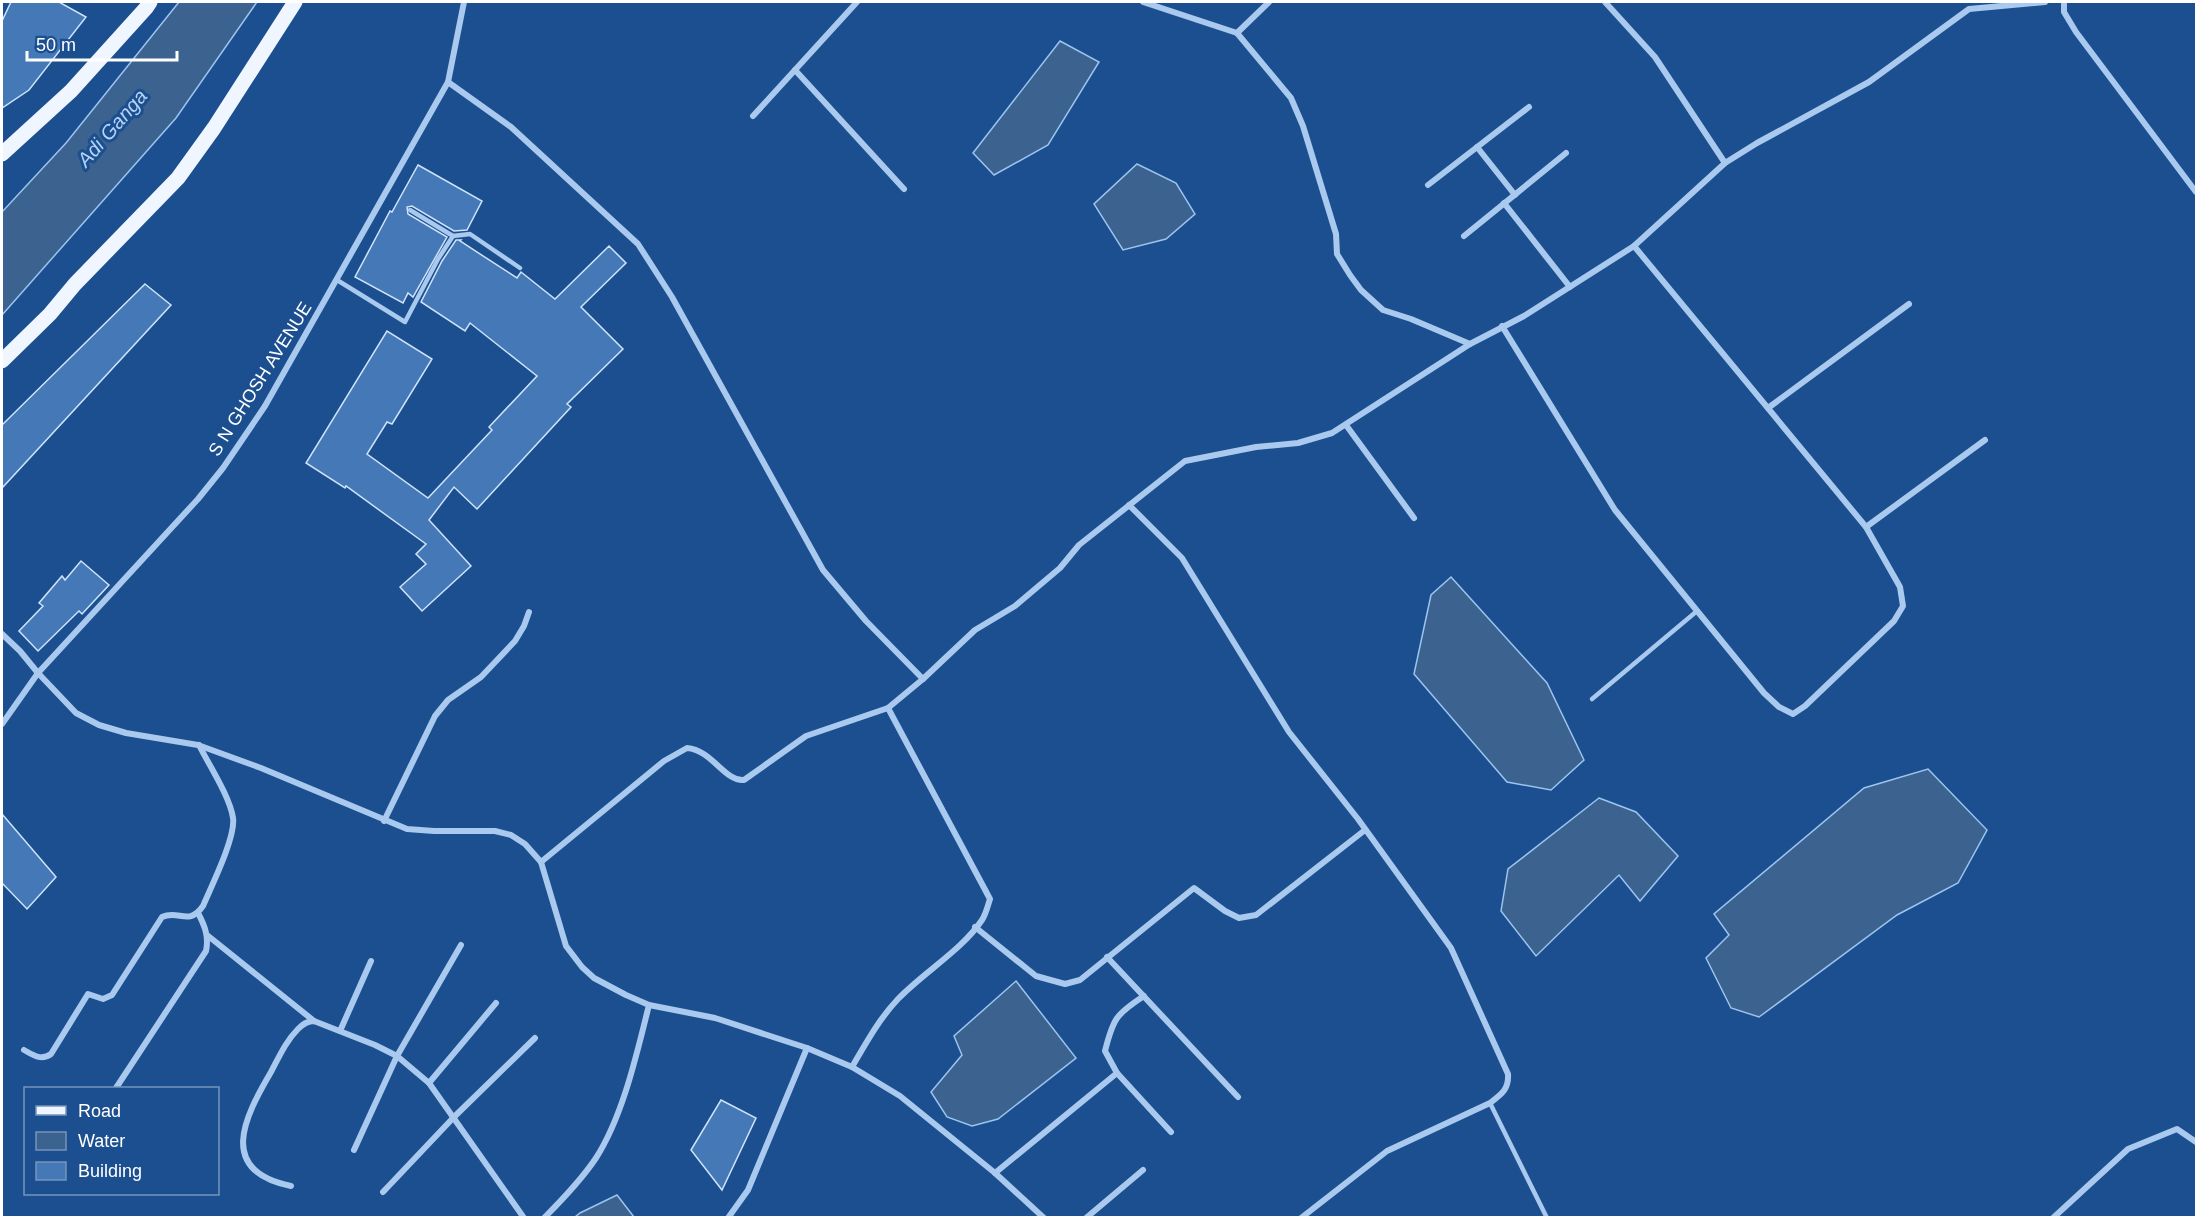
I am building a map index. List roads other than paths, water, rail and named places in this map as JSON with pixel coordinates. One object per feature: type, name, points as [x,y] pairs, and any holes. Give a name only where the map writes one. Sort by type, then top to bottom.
[{"type":"main road","points":[[2,154],[71,91],[150,2]]},
{"type":"main road","points":[[2,361],[50,314],[178,178],[214,128],[295,2]]},
{"type":"street","name":"S N GHOSH AVENUE","points":[[2,724],[38,673],[198,499],[223,468],[265,406],[448,82],[464,2]]},
{"type":"street","points":[[753,116],[857,2]]},
{"type":"street","points":[[1143,2],[1237,33],[1291,98],[1336,234],[1337,254],[1361,290],[1383,310],[1411,319],[1470,344]]},
{"type":"street","points":[[1237,33],[1269,2]]},
{"type":"street","points":[[1605,2],[1655,57],[1725,163]]},
{"type":"street","points":[[541,862],[664,761],[687,748],[704,753],[734,779],[744,780],[806,736],[888,708],[975,630],[1015,606],[1060,568],[1079,545],[1185,461],[1256,447],[1298,443],[1332,433],[1470,344],[1524,316],[1634,246],[1725,163],[1869,82],[1969,9],[2046,2]]},
{"type":"street","points":[[2064,2],[2064,12],[2076,32],[2196,192]]},
{"type":"street","points":[[795,70],[904,189]]},
{"type":"street","points":[[448,82],[511,127],[638,244],[672,297],[823,570],[866,621],[923,679]]},
{"type":"street","points":[[1428,185],[1529,107]]},
{"type":"street","points":[[1477,147],[1515,195]]},
{"type":"street","points":[[1464,236],[1566,153]]},
{"type":"street","points":[[1504,203],[1570,287]]},
{"type":"street","points":[[1502,326],[1615,510],[1764,693],[1779,707],[1793,714],[1805,706],[1894,621],[1903,606],[1899,588],[1866,527],[1634,246]]},
{"type":"street","points":[[1768,408],[1909,304]]},
{"type":"street","points":[[1346,424],[1414,518]]},
{"type":"street","points":[[1866,527],[1985,440]]},
{"type":"street","points":[[1129,505],[1182,558],[1289,732],[1365,830],[1451,948],[1508,1074],[1509,1084],[1504,1092],[1491,1103],[1387,1151],[1301,1218]]},
{"type":"street","points":[[384,821],[435,716],[448,700],[481,677],[514,641],[524,627],[529,612]]},
{"type":"street","points":[[2,634],[76,713],[87,720],[126,733],[198,745],[261,768],[407,829],[495,831],[511,835],[525,844],[541,862],[566,945],[575,959],[594,978],[649,1005],[715,1018],[807,1048],[852,1067],[900,1096],[995,1173],[1044,1218]]},
{"type":"street","points":[[852,1067],[874,1029],[899,998],[983,919],[990,899],[888,708]]},
{"type":"street","points":[[24,1050],[43,1058],[51,1054],[88,994],[103,999],[112,995],[162,917],[168,915],[188,918],[198,913],[203,906],[232,835],[234,819],[231,808],[198,745]]},
{"type":"street","points":[[975,927],[1036,976],[1065,984],[1080,980],[1194,888],[1239,918],[1256,915],[1365,830]]},
{"type":"street","points":[[117,1087],[206,951],[207,935],[198,913]]},
{"type":"street","points":[[207,935],[314,1021],[397,1056],[429,1083],[524,1218]]},
{"type":"street","points":[[354,1149],[397,1056],[461,945]]},
{"type":"street","points":[[1107,957],[1238,1097]]},
{"type":"street","points":[[340,1031],[371,961]]},
{"type":"street","points":[[1144,996],[1120,1012],[1109,1034],[1105,1051],[1117,1073],[1171,1132]]},
{"type":"street","points":[[429,1083],[496,1003]]},
{"type":"street","points":[[544,1218],[582,1176],[601,1149],[632,1068],[649,1005]]},
{"type":"street","points":[[291,1186],[273,1183],[255,1172],[246,1159],[242,1145],[244,1130],[260,1090],[290,1039],[299,1027],[314,1021]]},
{"type":"street","points":[[383,1192],[535,1038]]},
{"type":"street","points":[[728,1218],[748,1190],[807,1048]]},
{"type":"street","points":[[995,1173],[1117,1073]]},
{"type":"street","points":[[2054,1218],[2128,1149],[2177,1129],[2196,1142]]},
{"type":"street","points":[[1086,1218],[1143,1170]]},
{"type":"lane","points":[[410,210],[453,236],[470,234],[520,268]]},
{"type":"lane","points":[[337,280],[405,322],[453,236]]},
{"type":"lane","points":[[1592,699],[1697,611]]},
{"type":"lane","points":[[1491,1103],[1547,1218]]},
{"type":"water","name":"Adi Ganga","points":[[179,2],[257,2],[176,118],[2,315],[2,212],[66,143]]},
{"type":"water","points":[[1060,41],[1099,62],[1048,145],[994,175],[973,153]]},
{"type":"water","points":[[1137,164],[1176,183],[1195,214],[1166,239],[1123,250],[1094,204]]},
{"type":"water","points":[[1451,577],[1547,683],[1584,760],[1551,790],[1507,782],[1414,674],[1431,595]]},
{"type":"water","points":[[1928,769],[1987,830],[1958,883],[1897,915],[1759,1017],[1731,1008],[1706,958],[1729,935],[1714,914],[1864,788]]},
{"type":"water","points":[[1599,798],[1636,812],[1678,856],[1640,901],[1619,875],[1536,956],[1501,911],[1508,869]]},
{"type":"water","points":[[1016,981],[1076,1058],[998,1119],[972,1126],[947,1117],[931,1092],[962,1055],[954,1036]]},
{"type":"water","points":[[617,1195],[634,1217],[575,1217],[580,1213]]}]
